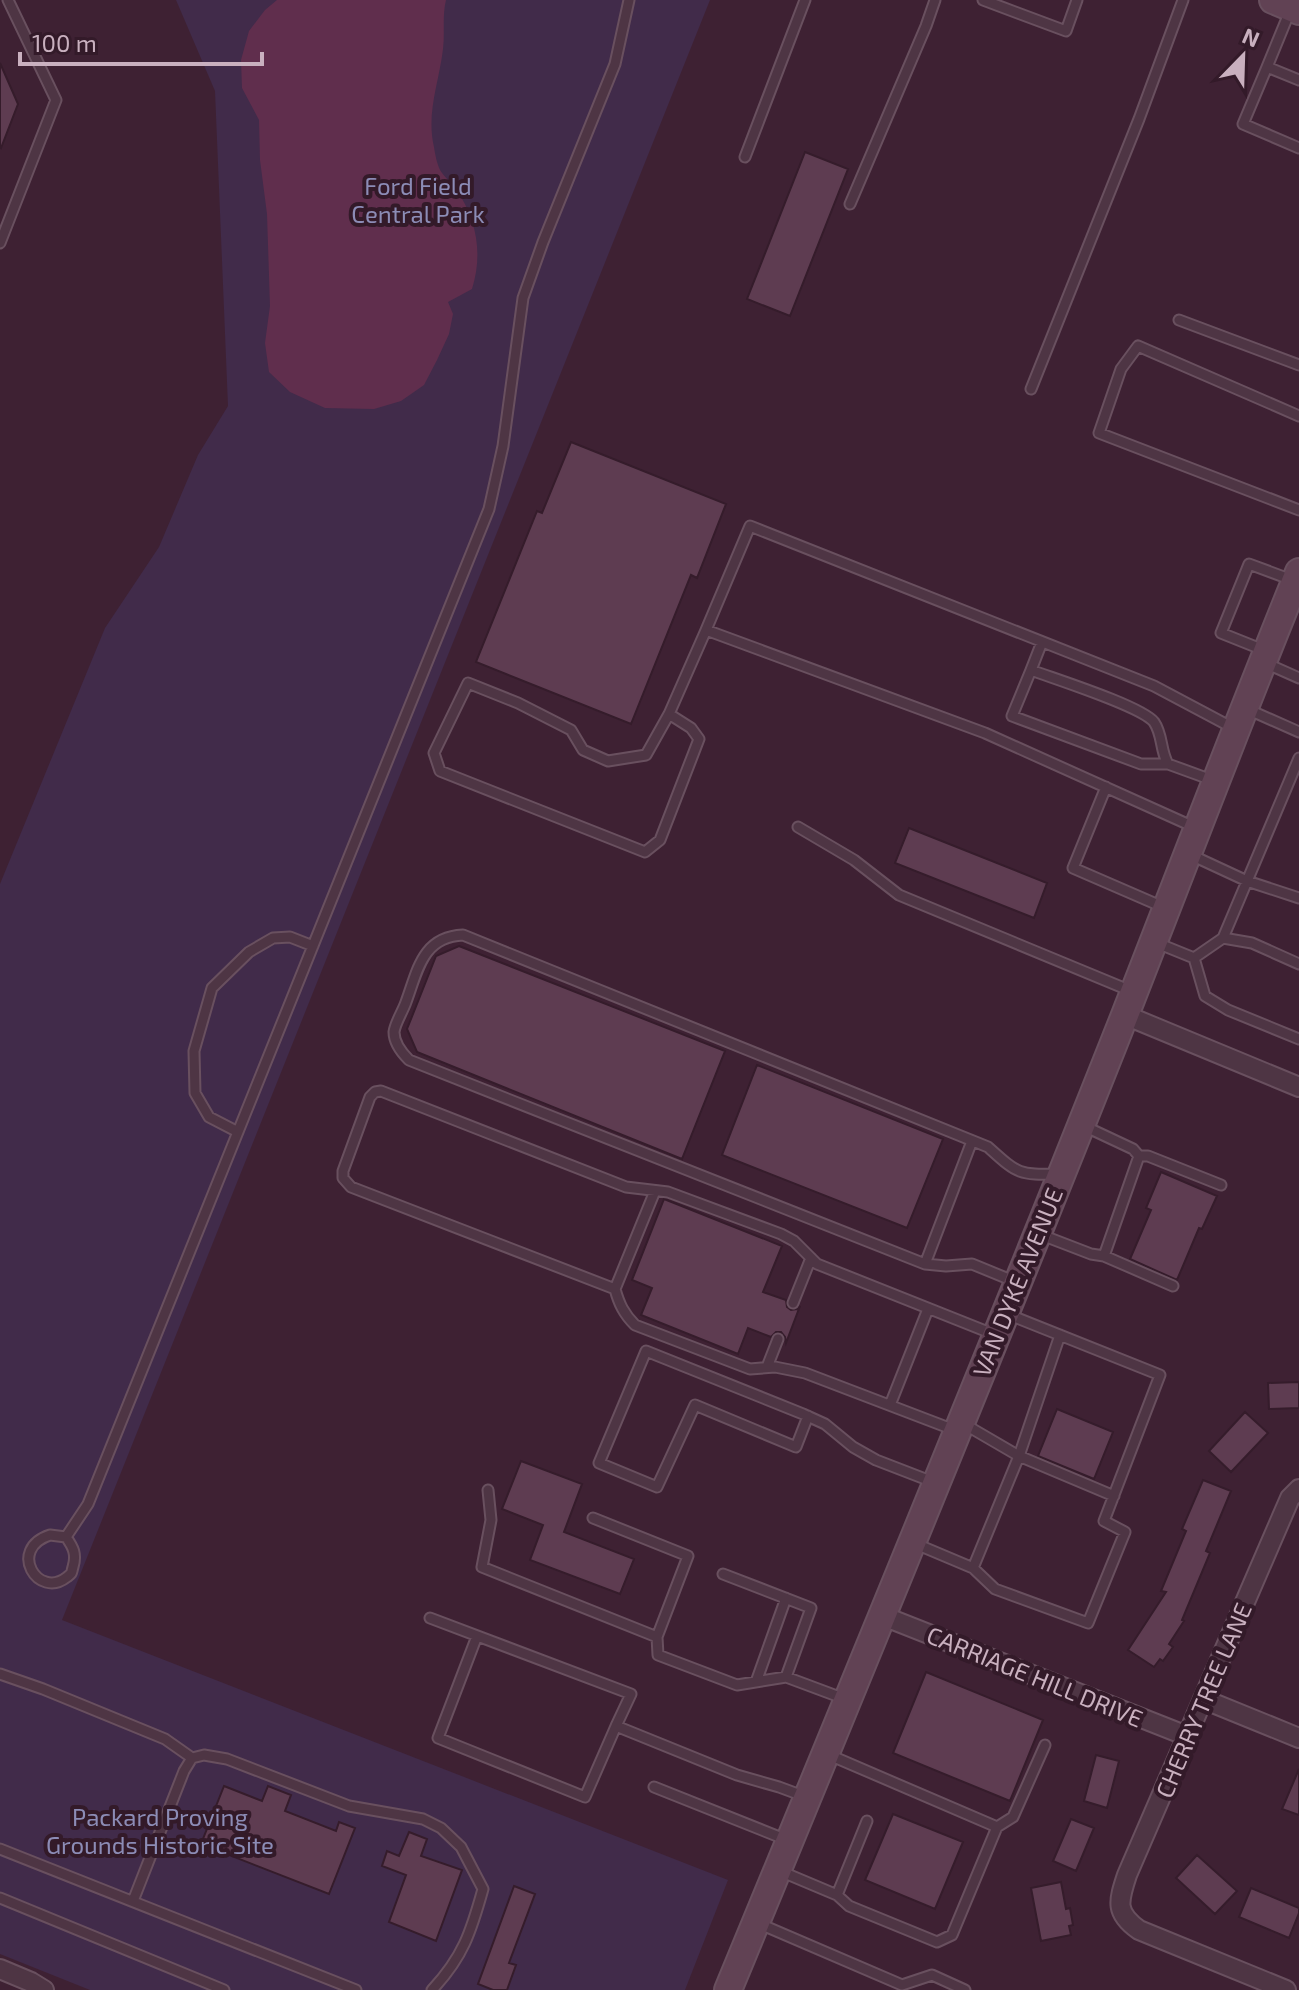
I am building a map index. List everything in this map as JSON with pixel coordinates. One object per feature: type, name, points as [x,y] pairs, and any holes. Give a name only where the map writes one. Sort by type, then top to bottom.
[{"type":"main road","name":"VAN DYKE AVENUE","points":[[728,1990],[1001,1324],[1264,656],[1286,615],[1297,577]]},
{"type":"street","points":[[1129,1004],[1299,1087]]},
{"type":"street","name":"CHERRY TREE LANE","points":[[1286,1990],[1139,1930],[1123,1916],[1122,1891],[1290,1498],[1299,1489]]},
{"type":"street","name":"CARRIAGE HILL DRIVE","points":[[883,1616],[1187,1736]]},
{"type":"street","points":[[1203,1699],[1299,1738]]},
{"type":"street","points":[[0,1969],[44,1990]]},
{"type":"lane","points":[[0,243],[56,100],[8,0]]},
{"type":"lane","points":[[66,1537],[88,1504],[489,509],[503,446],[523,298],[615,64],[629,0]]},
{"type":"lane","points":[[745,157],[805,0]]},
{"type":"lane","points":[[850,204],[935,0]]},
{"type":"lane","points":[[983,0],[1066,31],[1077,0]]},
{"type":"lane","points":[[1031,389],[1183,0]]},
{"type":"lane","points":[[1288,6],[1243,124],[1299,148]]},
{"type":"lane","points":[[1267,67],[1299,80]]},
{"type":"lane","points":[[1179,320],[1299,365]]},
{"type":"lane","points":[[1299,416],[1138,346],[1121,369],[1099,433],[1299,510]]},
{"type":"lane","points":[[669,714],[691,728],[699,739],[660,840],[645,852],[440,771],[434,753],[468,683],[518,703],[571,730],[583,750],[608,761],[646,755],[669,714],[750,526],[1154,686],[1240,718],[1299,732]]},
{"type":"lane","points":[[1297,577],[1249,564],[1221,633],[1299,678]]},
{"type":"lane","points":[[706,630],[985,733],[1197,828]]},
{"type":"lane","points":[[1042,642],[1012,716],[1141,764],[1168,764],[1215,782]]},
{"type":"lane","points":[[1031,670],[1151,718],[1162,737],[1168,764]]},
{"type":"lane","points":[[1194,958],[1223,938],[1299,758]]},
{"type":"lane","points":[[1106,787],[1073,868],[1166,908]]},
{"type":"lane","points":[[798,827],[854,860],[899,895],[1129,1004]]},
{"type":"lane","points":[[1188,853],[1247,881],[1299,898]]},
{"type":"lane","points":[[1017,1282],[972,1264],[925,1264],[409,1060],[398,1048],[394,1032],[425,953],[435,942],[450,935],[463,935],[988,1147],[1015,1171],[1029,1175],[1061,1174]]},
{"type":"lane","points":[[238,1132],[209,1117],[195,1093],[194,1051],[212,988],[249,952],[273,938],[290,937],[313,946]]},
{"type":"lane","points":[[1223,938],[1252,943],[1299,964]]},
{"type":"lane","points":[[1153,942],[1194,958]]},
{"type":"lane","points":[[1194,958],[1205,996],[1228,1010],[1299,1039]]},
{"type":"lane","points":[[615,1289],[351,1187],[343,1178],[343,1171],[370,1097],[381,1091],[626,1187],[668,1192],[781,1234],[794,1241],[817,1264],[928,1309],[1060,1335],[1160,1375],[1104,1521],[1125,1532],[1088,1623],[995,1589],[973,1568],[912,1543]]},
{"type":"lane","points":[[1081,1125],[1133,1149],[1139,1156],[1148,1156],[1221,1185]]},
{"type":"lane","points":[[925,1264],[972,1141]]},
{"type":"lane","points":[[1104,1256],[1139,1156]]},
{"type":"lane","points":[[655,1191],[615,1289],[618,1302],[635,1325],[750,1369],[767,1367],[805,1373],[959,1427],[1114,1496]]},
{"type":"lane","points":[[1037,1233],[1104,1256],[1173,1286]]},
{"type":"lane","points":[[793,1303],[811,1258]]},
{"type":"lane","points":[[890,1405],[928,1309]]},
{"type":"lane","points":[[973,1568],[1019,1456],[1060,1335]]},
{"type":"lane","points":[[767,1367],[778,1339]]},
{"type":"lane","points":[[808,1416],[796,1447],[695,1405],[657,1487],[599,1463],[646,1351],[808,1416],[825,1424],[853,1447],[876,1460],[936,1484]]},
{"type":"lane","points":[[488,1490],[491,1520],[482,1567],[657,1637]]},
{"type":"lane","points":[[593,1518],[688,1556],[657,1637],[658,1655],[737,1685],[786,1677],[849,1701]]},
{"type":"lane","points":[[50,1535],[66,1537],[73,1547],[75,1558],[72,1572],[53,1584],[44,1582],[32,1572],[28,1559],[32,1546],[39,1538],[50,1535]]},
{"type":"lane","points":[[723,1574],[811,1608],[786,1677]]},
{"type":"lane","points":[[756,1682],[786,1598]]},
{"type":"lane","points":[[430,1618],[631,1694],[585,1797],[438,1738],[477,1636]]},
{"type":"lane","points":[[0,1674],[165,1739],[192,1758]]},
{"type":"lane","points":[[616,1726],[737,1775],[809,1798]]},
{"type":"lane","points":[[778,1870],[837,1895],[849,1906],[937,1942],[952,1935],[997,1827],[1013,1817],[1045,1745]]},
{"type":"lane","points":[[827,1754],[997,1827]]},
{"type":"lane","points":[[133,1901],[184,1771],[192,1758],[204,1755],[227,1759],[349,1806],[423,1819],[441,1828],[461,1847],[483,1889],[459,1956],[447,1975],[432,1990]]},
{"type":"lane","points":[[654,1787],[791,1842]]},
{"type":"lane","points":[[837,1895],[867,1821]]},
{"type":"lane","points":[[0,1849],[356,1990]]},
{"type":"lane","points":[[0,1898],[224,1990]]},
{"type":"lane","points":[[756,1922],[902,1985],[932,1975],[965,1990]]},
{"type":"green space","name":"Ford Field Central Park","points":[[176,0],[710,0],[62,1620],[728,1880],[685,1990],[90,1990],[0,1954],[0,884],[105,628],[159,547],[198,455],[228,406],[215,91]]},
{"type":"shaded area","points":[[277,0],[446,0],[443,49],[432,110],[432,134],[440,170],[463,201],[473,225],[477,250],[475,276],[472,289],[448,302],[453,314],[449,334],[424,385],[401,401],[374,409],[325,408],[290,392],[269,372],[265,343],[270,306],[267,214],[259,120],[242,88],[241,60],[249,31]]},
{"type":"building","points":[[0,63],[18,104],[1,148],[0,147]]},
{"type":"building","points":[[805,152],[848,169],[790,316],[747,299]]},
{"type":"building","points":[[571,442],[726,504],[697,578],[691,575],[631,724],[476,662],[537,511],[542,513]]},
{"type":"building","points":[[909,828],[1047,883],[1034,918],[895,863]]},
{"type":"building","points":[[459,946],[725,1051],[682,1159],[417,1052],[407,1029],[436,956]]},
{"type":"building","points":[[757,1065],[943,1139],[907,1228],[722,1155]]},
{"type":"building","points":[[1161,1172],[1217,1196],[1202,1229],[1199,1228],[1177,1280],[1130,1259],[1151,1210],[1146,1208]]},
{"type":"building","points":[[664,1199],[782,1246],[763,1292],[786,1300],[791,1310],[800,1306],[786,1343],[781,1332],[771,1337],[748,1328],[738,1354],[641,1315],[652,1288],[632,1280]]},
{"type":"building","points":[[1299,1382],[1299,1408],[1269,1409],[1268,1383]]},
{"type":"building","points":[[1057,1409],[1113,1432],[1094,1479],[1038,1456]]},
{"type":"building","points":[[1245,1412],[1268,1433],[1231,1472],[1209,1451]]},
{"type":"building","points":[[521,1461],[582,1484],[564,1532],[634,1559],[620,1594],[530,1560],[543,1525],[502,1509]]},
{"type":"building","points":[[1203,1480],[1231,1491],[1206,1551],[1210,1553],[1184,1621],[1169,1644],[1173,1647],[1154,1667],[1128,1650],[1166,1592],[1161,1591]]},
{"type":"building","points":[[926,1672],[1043,1720],[1010,1801],[893,1753]]},
{"type":"building","points":[[1096,1755],[1119,1761],[1107,1808],[1084,1801]]},
{"type":"building","points":[[1299,1769],[1299,1815],[1282,1809]]},
{"type":"building","points":[[224,1786],[262,1801],[268,1786],[291,1795],[285,1811],[336,1831],[339,1822],[355,1828],[329,1894],[201,1844]]},
{"type":"building","points":[[893,1814],[963,1842],[935,1909],[865,1880]]},
{"type":"building","points":[[1071,1819],[1094,1828],[1076,1871],[1053,1861]]},
{"type":"building","points":[[409,1832],[427,1839],[421,1856],[462,1870],[436,1941],[389,1922],[406,1875],[382,1866],[387,1851],[399,1856]]},
{"type":"building","points":[[1197,1855],[1237,1891],[1215,1914],[1176,1878]]},
{"type":"building","points":[[1061,1882],[1066,1909],[1070,1908],[1071,1935],[1041,1941],[1031,1888]]},
{"type":"building","points":[[514,1886],[535,1894],[509,1963],[516,1965],[507,1990],[493,1990],[478,1984]]},
{"type":"building","points":[[1251,1888],[1299,1908],[1289,1938],[1239,1917]]},
{"type":"park label","name":"Packard Proving Grounds Historic Site","points":[[160,1830]]}]
